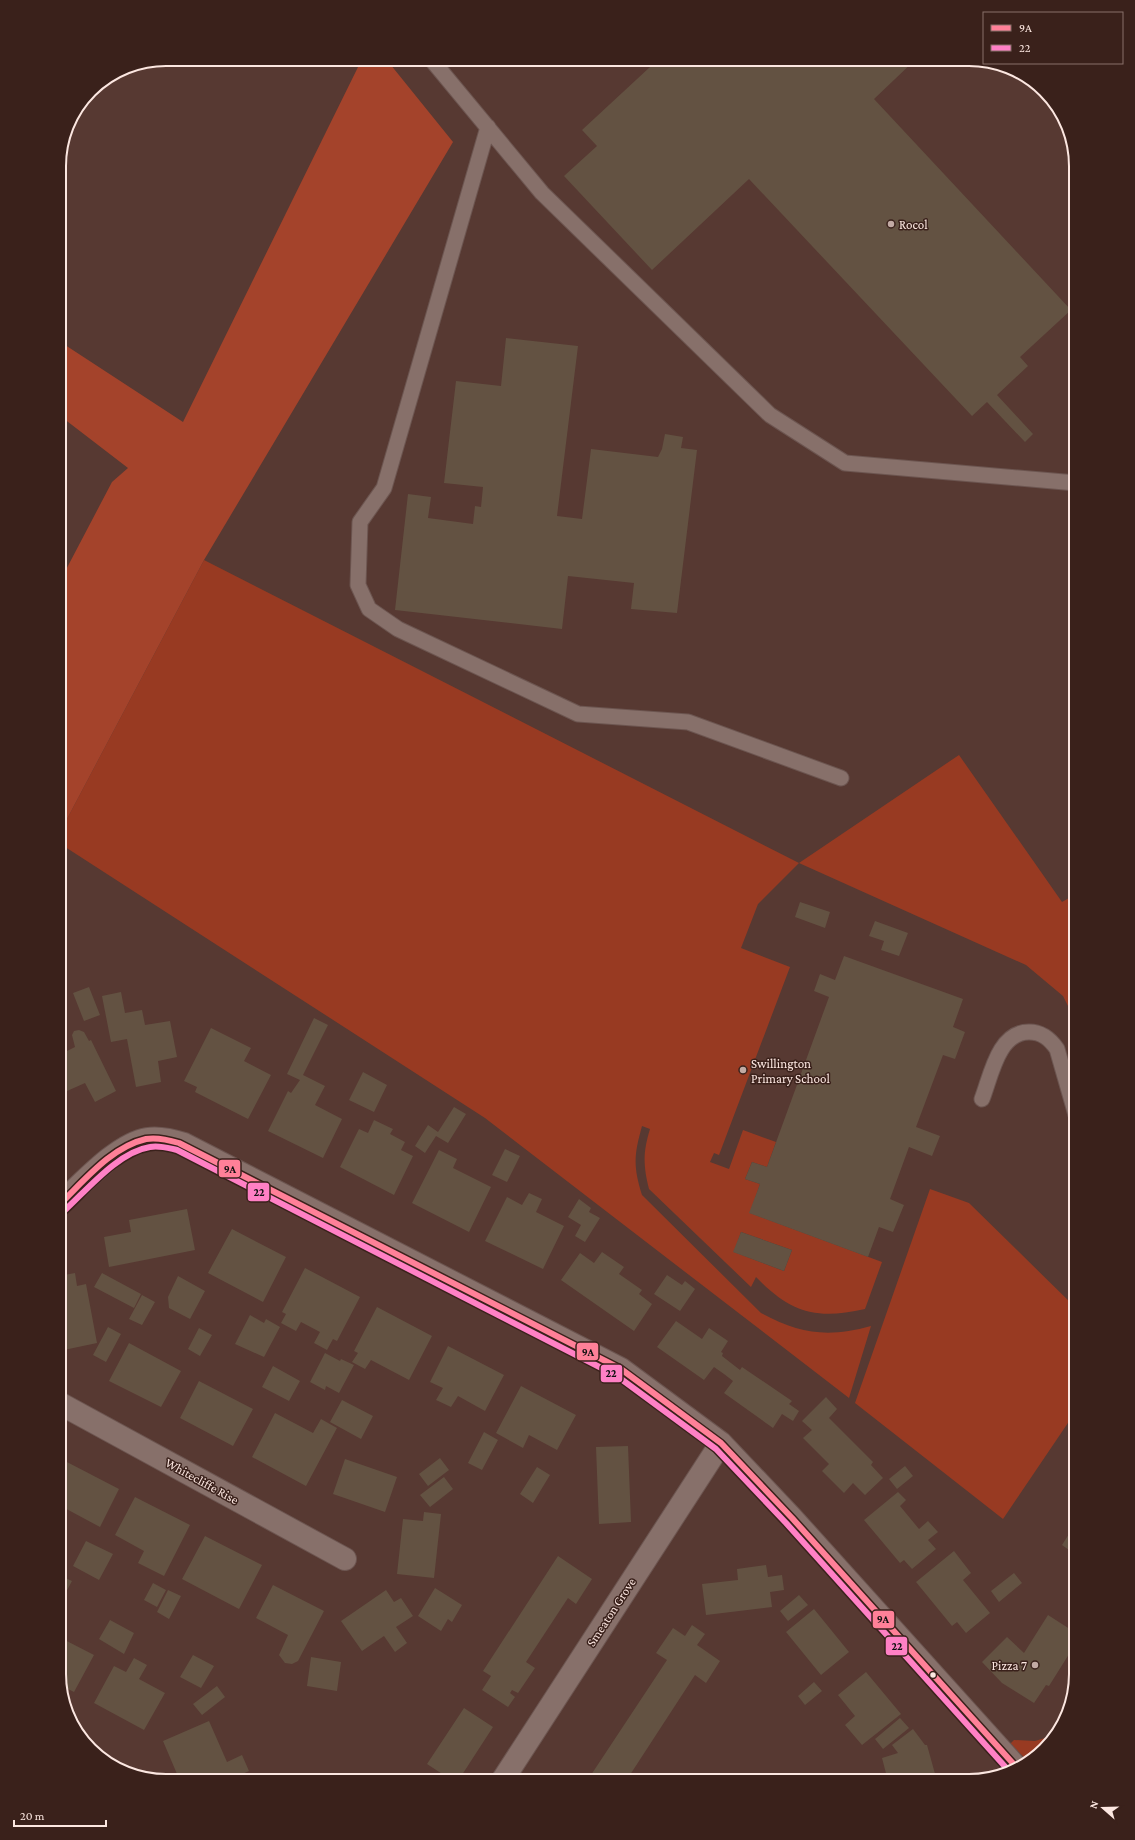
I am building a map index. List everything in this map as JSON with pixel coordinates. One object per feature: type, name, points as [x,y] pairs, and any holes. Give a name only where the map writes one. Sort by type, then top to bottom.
[{"type":"street","points":[[66,1199],[114,1155],[129,1145],[147,1139],[166,1138],[184,1144],[621,1369],[721,1443],[792,1518],[1013,1764]]},
{"type":"street","name":"Whitecliffe Rise","points":[[66,1408],[345,1559]]},
{"type":"street","name":"Smeaton Grove","points":[[507,1774],[721,1443]]},
{"type":"lane","points":[[436,66],[542,193],[770,415],[845,463],[1069,482]]},
{"type":"lane","points":[[488,127],[384,488],[360,522],[358,585],[369,609],[398,629],[578,714],[688,722],[841,778]]},
{"type":"lane","points":[[982,1099],[1001,1048],[1015,1035],[1024,1032],[1034,1032],[1048,1038],[1057,1049],[1069,1091]]},
{"type":"shaded area","points":[[359,66],[392,66],[453,142],[204,560],[66,821],[66,570],[112,482],[128,468],[66,420],[66,346],[183,422]]},
{"type":"shaded area","name":"Swillington Primary School","points":[[204,560],[799,863],[758,904],[741,948],[790,967],[719,1155],[714,1153],[710,1162],[729,1169],[743,1130],[776,1142],[767,1167],[752,1162],[745,1179],[760,1184],[750,1213],[882,1262],[865,1309],[832,1314],[805,1311],[781,1299],[756,1277],[751,1287],[649,1189],[645,1159],[646,1145],[650,1129],[642,1126],[637,1145],[636,1168],[642,1195],[761,1313],[789,1326],[814,1332],[841,1332],[871,1326],[849,1398],[485,1118],[66,848],[66,821]],"holes":[[[741,1232],[792,1250],[784,1271],[734,1252]]]},
{"type":"shaded area","points":[[959,755],[1062,902],[1069,898],[1069,1008],[1063,996],[1026,965],[799,863]]},
{"type":"shaded area","points":[[930,1189],[969,1203],[1069,1301],[1069,1421],[1003,1519],[855,1403]]},
{"type":"shaded area","points":[[1045,1738],[1035,1749],[1024,1757],[1010,1744],[1014,1740],[1035,1741]]},
{"type":"building","name":"Rocol","points":[[649,66],[909,66],[874,99],[1069,308],[1069,312],[1020,357],[1028,366],[997,395],[1033,434],[1025,442],[987,402],[972,416],[749,179],[652,270],[564,176],[597,146],[582,130],[650,67]]},
{"type":"building","points":[[506,338],[578,346],[557,516],[582,519],[591,449],[658,457],[662,449],[665,434],[683,437],[681,448],[697,450],[677,613],[631,609],[634,583],[568,576],[562,629],[395,610],[408,494],[431,497],[428,518],[473,524],[475,506],[481,507],[483,487],[444,483],[456,381],[501,386]]},
{"type":"building","points":[[800,902],[830,912],[825,928],[795,917]]},
{"type":"building","points":[[875,921],[908,933],[899,956],[881,950],[884,941],[869,936]]},
{"type":"building","points":[[844,956],[963,999],[953,1027],[965,1032],[955,1059],[943,1055],[916,1127],[940,1136],[932,1156],[909,1147],[890,1199],[904,1205],[893,1232],[879,1227],[868,1257],[749,1213],[760,1184],[745,1179],[752,1162],[767,1167],[829,997],[814,991],[820,974],[835,980]]},
{"type":"building","points":[[89,987],[100,1015],[84,1021],[73,993]]},
{"type":"building","points":[[121,992],[125,1013],[142,1010],[145,1025],[170,1021],[177,1057],[158,1061],[161,1082],[136,1087],[127,1039],[111,1042],[102,996]]},
{"type":"building","points":[[314,1018],[328,1025],[303,1075],[325,1086],[315,1105],[342,1119],[323,1158],[268,1131],[288,1091],[291,1093],[300,1080],[287,1074]]},
{"type":"building","points":[[211,1028],[251,1048],[244,1061],[271,1075],[248,1119],[195,1092],[197,1087],[184,1081]]},
{"type":"building","points":[[79,1030],[84,1032],[89,1041],[91,1040],[116,1091],[95,1102],[85,1083],[67,1091],[66,1089],[66,1052],[75,1047],[72,1035],[74,1031]]},
{"type":"building","points":[[363,1072],[387,1085],[374,1112],[349,1100]]},
{"type":"building","points":[[454,1107],[466,1114],[448,1143],[436,1136],[425,1153],[415,1146],[428,1125],[438,1132]]},
{"type":"building","points":[[374,1120],[393,1129],[390,1134],[405,1142],[401,1150],[413,1156],[394,1195],[340,1167],[359,1129],[368,1133]]},
{"type":"building","points":[[505,1149],[520,1156],[507,1182],[492,1175]]},
{"type":"building","points":[[439,1150],[457,1159],[453,1168],[491,1187],[469,1232],[412,1203]]},
{"type":"building","points":[[529,1193],[542,1199],[536,1212],[564,1226],[543,1269],[485,1241],[507,1197],[522,1205]]},
{"type":"building","points":[[579,1199],[591,1208],[589,1212],[600,1218],[585,1242],[575,1236],[581,1225],[568,1217]]},
{"type":"building","points":[[187,1209],[195,1250],[109,1267],[104,1237],[131,1232],[129,1220]]},
{"type":"building","points":[[232,1229],[286,1257],[263,1302],[208,1273]]},
{"type":"building","points":[[741,1232],[792,1250],[784,1271],[733,1252]]},
{"type":"building","points":[[602,1252],[624,1267],[619,1274],[642,1290],[639,1294],[652,1304],[634,1331],[561,1280],[580,1253],[594,1263]]},
{"type":"building","points":[[305,1268],[360,1297],[337,1341],[333,1339],[327,1350],[314,1343],[320,1332],[301,1322],[296,1331],[281,1323],[286,1314],[282,1312]]},
{"type":"building","points":[[75,1273],[77,1286],[86,1284],[97,1343],[66,1350],[66,1275]]},
{"type":"building","points":[[102,1273],[141,1294],[134,1308],[94,1287]]},
{"type":"building","points":[[667,1275],[682,1285],[685,1281],[695,1289],[680,1311],[654,1294]]},
{"type":"building","points":[[178,1276],[205,1291],[190,1319],[169,1308],[168,1297]]},
{"type":"building","points":[[142,1295],[155,1302],[142,1325],[129,1319]]},
{"type":"building","points":[[377,1307],[432,1336],[409,1380],[371,1360],[365,1369],[352,1362],[358,1353],[354,1351]]},
{"type":"building","points":[[250,1315],[264,1323],[266,1319],[280,1327],[264,1357],[235,1344]]},
{"type":"building","points":[[676,1321],[702,1339],[709,1328],[728,1341],[721,1352],[723,1353],[722,1356],[740,1370],[742,1367],[792,1401],[789,1404],[799,1411],[793,1421],[782,1414],[773,1428],[724,1393],[733,1381],[714,1367],[704,1380],[657,1347]]},
{"type":"building","points":[[108,1327],[121,1334],[106,1362],[93,1355]]},
{"type":"building","points":[[199,1328],[212,1335],[200,1356],[188,1349]]},
{"type":"building","points":[[129,1343],[181,1371],[161,1407],[109,1381]]},
{"type":"building","points":[[448,1346],[504,1375],[485,1411],[458,1396],[451,1407],[436,1400],[443,1388],[430,1382]]},
{"type":"building","points":[[325,1353],[340,1361],[341,1359],[354,1365],[339,1393],[326,1386],[325,1390],[310,1382]]},
{"type":"building","points":[[273,1366],[300,1381],[289,1401],[262,1387]]},
{"type":"building","points":[[199,1381],[253,1409],[233,1446],[180,1418]]},
{"type":"building","points":[[521,1386],[576,1415],[557,1450],[529,1435],[523,1448],[496,1433]]},
{"type":"building","points":[[826,1397],[837,1409],[829,1418],[873,1462],[871,1465],[883,1478],[865,1495],[853,1483],[844,1493],[822,1471],[829,1464],[803,1438],[812,1430],[802,1421]]},
{"type":"building","points":[[342,1400],[373,1416],[361,1439],[330,1422]]},
{"type":"building","points":[[275,1413],[313,1433],[321,1419],[337,1428],[306,1486],[252,1457]]},
{"type":"building","points":[[484,1432],[498,1440],[482,1470],[468,1463]]},
{"type":"building","points":[[628,1446],[631,1522],[599,1524],[596,1447]]},
{"type":"building","points":[[440,1458],[449,1470],[428,1486],[419,1474]]},
{"type":"building","points":[[345,1459],[397,1477],[385,1512],[333,1494]]},
{"type":"building","points":[[66,1462],[119,1489],[100,1527],[66,1509]]},
{"type":"building","points":[[905,1466],[913,1476],[897,1489],[889,1479]]},
{"type":"building","points":[[537,1467],[550,1475],[533,1503],[520,1494]]},
{"type":"building","points":[[444,1477],[453,1489],[430,1507],[420,1495]]},
{"type":"building","points":[[898,1492],[906,1500],[900,1506],[919,1529],[928,1521],[938,1532],[928,1540],[936,1549],[912,1569],[904,1560],[900,1563],[864,1520]]},
{"type":"building","points":[[135,1497],[190,1525],[164,1576],[138,1563],[144,1551],[115,1535]]},
{"type":"building","points":[[424,1512],[441,1514],[434,1578],[397,1574],[403,1519],[423,1521]]},
{"type":"building","points":[[1069,1534],[1069,1550],[1062,1545]]},
{"type":"building","points":[[205,1536],[262,1565],[239,1609],[182,1579]]},
{"type":"building","points":[[86,1541],[113,1554],[99,1580],[73,1566]]},
{"type":"building","points":[[954,1551],[971,1573],[963,1580],[990,1613],[966,1633],[957,1622],[952,1626],[916,1582]]},
{"type":"building","points":[[558,1556],[592,1579],[576,1604],[568,1598],[526,1662],[535,1668],[518,1693],[512,1690],[510,1693],[515,1697],[508,1707],[482,1690],[491,1676],[483,1671]]},
{"type":"building","points":[[766,1565],[768,1577],[782,1575],[784,1590],[770,1592],[772,1607],[706,1615],[702,1584],[738,1580],[737,1569]]},
{"type":"building","points":[[1014,1573],[1022,1583],[999,1602],[991,1591]]},
{"type":"building","points":[[66,1578],[72,1581],[66,1592]]},
{"type":"building","points":[[153,1583],[166,1590],[157,1607],[144,1600]]},
{"type":"building","points":[[273,1585],[324,1611],[298,1661],[292,1664],[285,1663],[279,1655],[288,1635],[256,1618]]},
{"type":"building","points":[[435,1588],[462,1605],[452,1622],[448,1619],[441,1631],[418,1616]]},
{"type":"building","points":[[168,1590],[181,1596],[169,1619],[157,1612]]},
{"type":"building","points":[[386,1590],[394,1602],[401,1598],[413,1616],[396,1627],[407,1643],[395,1652],[384,1636],[362,1651],[341,1621]]},
{"type":"building","points":[[799,1595],[808,1605],[788,1621],[780,1611]]},
{"type":"building","points":[[814,1609],[849,1652],[821,1675],[786,1632]]},
{"type":"building","points":[[1048,1615],[1069,1628],[1069,1654],[1049,1686],[1046,1685],[1034,1703],[1002,1683],[982,1662],[1007,1637],[1024,1653]]},
{"type":"building","points":[[110,1620],[134,1633],[124,1654],[99,1639]]},
{"type":"building","points":[[692,1625],[705,1634],[697,1645],[720,1661],[706,1683],[695,1675],[631,1774],[592,1774],[667,1660],[656,1653],[673,1628],[685,1636]]},
{"type":"building","points":[[66,1641],[94,1655],[74,1692],[67,1687]]},
{"type":"building","points":[[193,1655],[214,1666],[201,1688],[180,1677]]},
{"type":"building","points":[[311,1657],[341,1662],[337,1691],[307,1686]]},
{"type":"building","points":[[134,1658],[147,1665],[139,1679],[165,1693],[144,1730],[94,1703],[114,1666],[126,1672]]},
{"type":"building","points":[[866,1672],[901,1714],[862,1745],[845,1725],[855,1716],[838,1695]]},
{"type":"building","points":[[814,1682],[822,1691],[805,1705],[798,1696]]},
{"type":"building","points":[[217,1686],[225,1697],[202,1715],[193,1704]]},
{"type":"building","points":[[464,1708],[493,1727],[463,1774],[442,1774],[427,1764]]},
{"type":"building","points":[[900,1718],[909,1728],[883,1749],[875,1739]]},
{"type":"building","points":[[209,1721],[227,1762],[242,1755],[249,1771],[242,1774],[177,1774],[163,1741]]},
{"type":"building","points":[[913,1729],[925,1745],[927,1745],[935,1774],[886,1774],[882,1758],[898,1753],[892,1745]]},
{"type":"transit line","name":"9A","points":[[66,1198],[99,1166],[121,1149],[133,1143],[150,1138],[163,1139],[179,1143],[621,1369],[721,1443],[792,1518],[1013,1764]]},
{"type":"transit line","name":"22","points":[[66,1209],[104,1173],[126,1156],[138,1150],[153,1146],[177,1150],[617,1376],[716,1449],[786,1523],[1006,1767]]},
{"type":"place","name":"Rocol","points":[[891,224]]},
{"type":"place","name":"Swillington Primary School","points":[[743,1070]]},
{"type":"place","name":"Pizza 7","points":[[1035,1665]]}]
